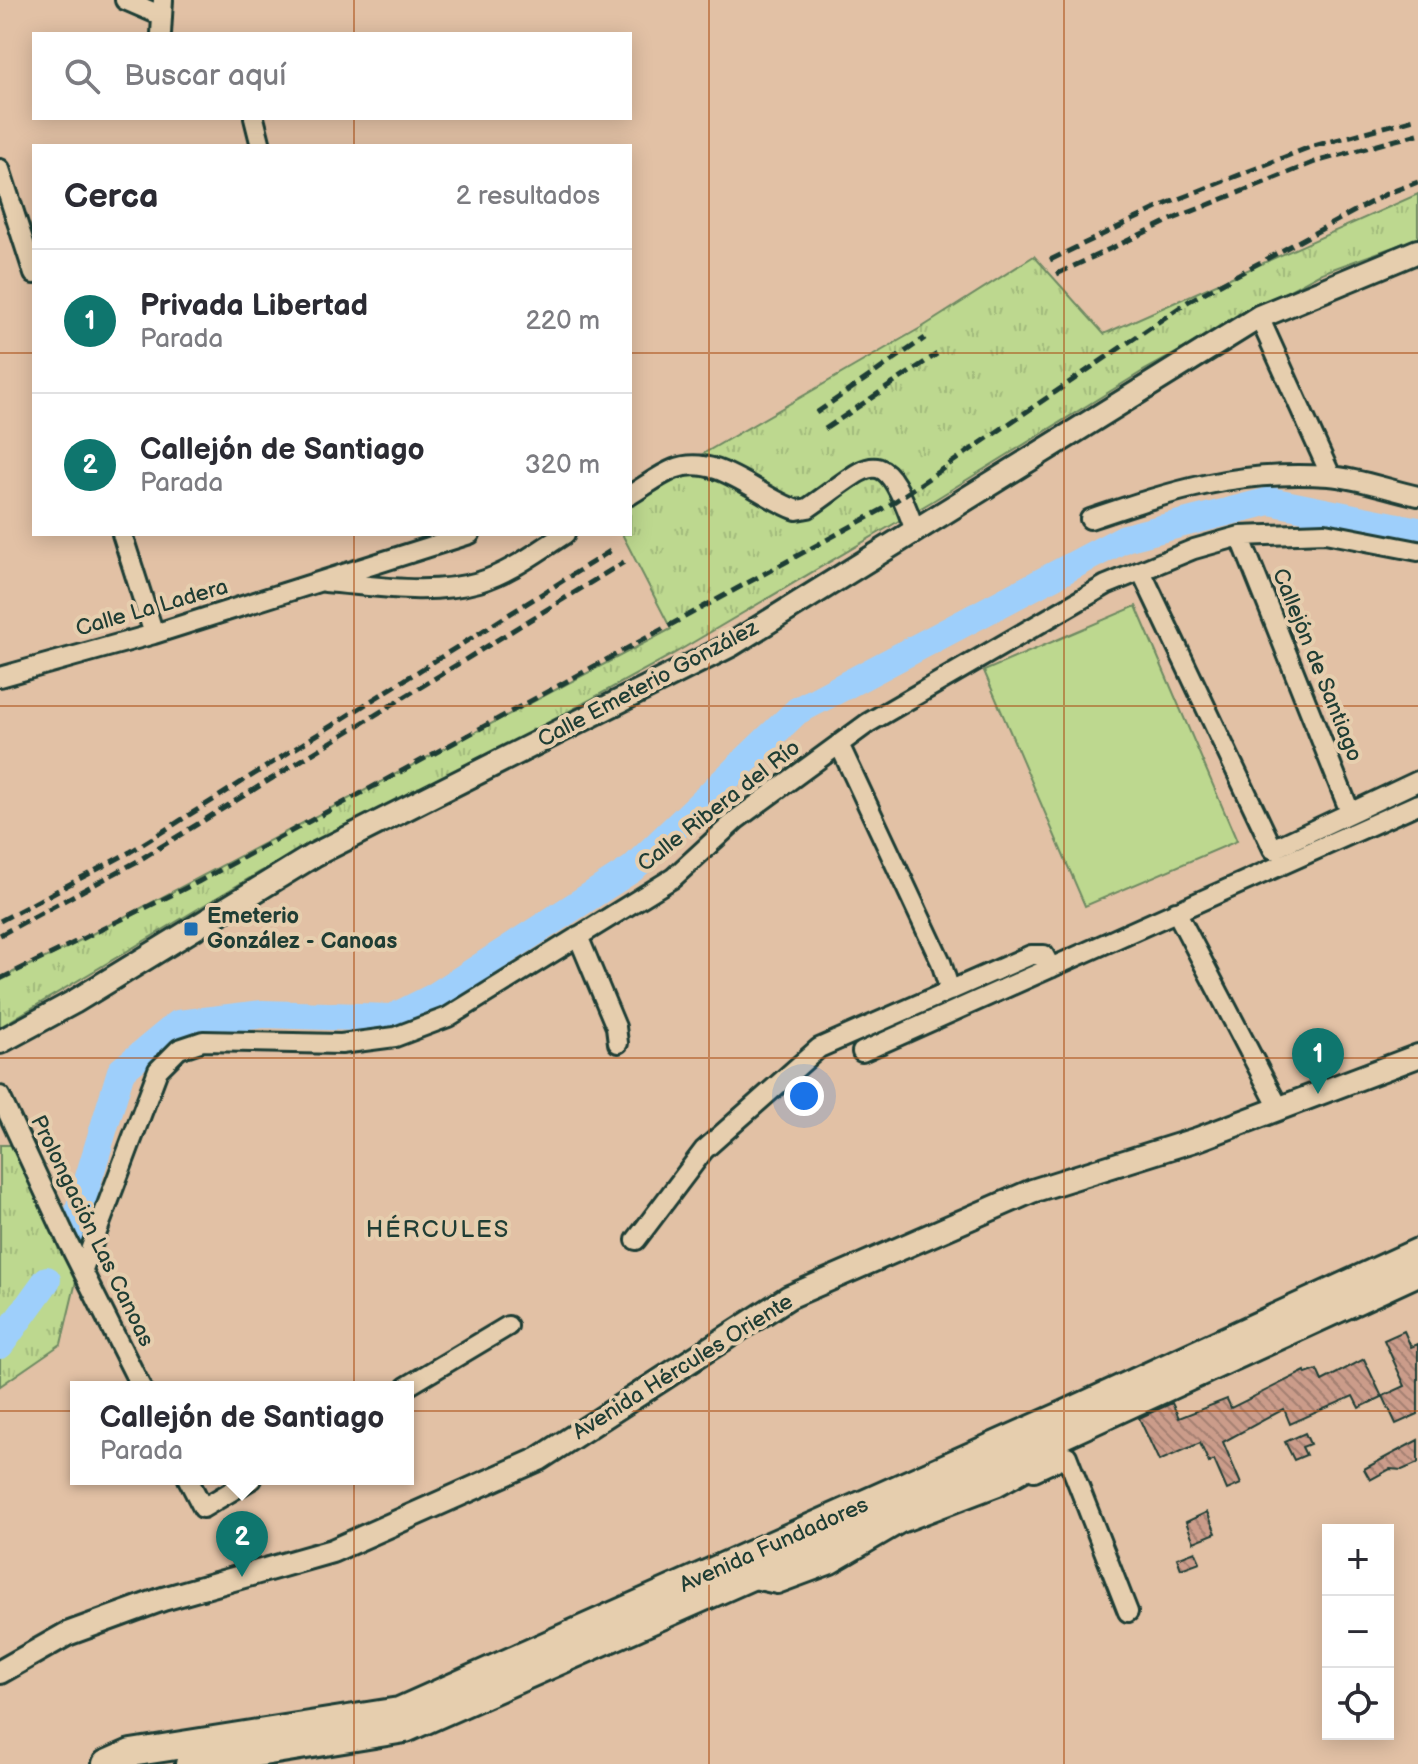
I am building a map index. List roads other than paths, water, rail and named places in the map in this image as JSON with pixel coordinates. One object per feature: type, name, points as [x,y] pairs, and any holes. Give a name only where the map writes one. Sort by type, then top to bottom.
[{"type":"main road","name":"Avenida Fundadores","points":[[106,1764],[131,1753],[399,1711],[1018,1435],[1418,1252]]},
{"type":"main road","name":"Avenida Fundadores","points":[[189,1764],[405,1729],[749,1578],[1418,1272]]},
{"type":"street","points":[[125,0],[162,17]]},
{"type":"street","points":[[254,120],[260,144]]},
{"type":"street","points":[[0,169],[32,268]]},
{"type":"street","name":"Calle Emeterio González","points":[[0,1042],[74,1002],[314,855],[731,645],[914,528],[1259,317],[1418,251]]},
{"type":"street","points":[[1259,317],[1331,476]]},
{"type":"street","points":[[632,494],[672,469],[697,464],[716,468],[797,510],[808,508],[861,468],[876,466],[890,473],[914,528]]},
{"type":"street","points":[[1090,519],[1188,486],[1237,477],[1331,476],[1418,496]]},
{"type":"street","name":"Calle Ribera del Río","points":[[83,1269],[158,1070],[179,1049],[203,1041],[341,1044],[395,1037],[448,1017],[673,878],[737,819],[868,723],[1106,585],[1194,549],[1240,536],[1325,533],[1418,551]]},
{"type":"street","points":[[123,536],[154,634]]},
{"type":"street","name":"Calle La Ladera","points":[[0,677],[154,634],[464,536]]},
{"type":"street","name":"Calle La Ladera","points":[[316,582],[418,590],[479,582],[500,574],[562,536]]},
{"type":"street","name":"Callejón de Santiago","points":[[1240,536],[1350,812]]},
{"type":"street","points":[[1141,571],[1273,849],[1418,781]]},
{"type":"street","points":[[839,744],[941,962],[950,991]]},
{"type":"street","points":[[862,1052],[1418,804]]},
{"type":"street","points":[[1176,911],[1279,1108]]},
{"type":"street","points":[[578,936],[616,1027],[618,1043]]},
{"type":"street","points":[[636,1240],[704,1150],[819,1048],[1031,955],[1044,955],[1051,968]]},
{"type":"street","name":"Avenida Hércules Oriente","points":[[0,1672],[67,1634],[163,1599],[332,1551],[539,1459],[789,1297],[1032,1191],[1198,1139],[1418,1056]]},
{"type":"street","name":"Prolongación Las Canoas","points":[[0,1096],[138,1381]]},
{"type":"street","points":[[414,1382],[508,1326]]},
{"type":"street","points":[[998,1486],[1034,1466],[1055,1439]]},
{"type":"street","points":[[749,1578],[777,1584],[831,1564],[901,1523],[1067,1456],[1128,1612]]},
{"type":"street","points":[[191,1485],[203,1508],[242,1485]]},
{"type":"waterway","points":[[73,1230],[121,1071],[178,1024],[263,1014],[392,1018],[434,997],[632,869],[797,711],[1125,538],[1270,501],[1418,531]]},
{"type":"waterway","points":[[0,1345],[47,1280]]},
{"type":"railway","points":[[1050,260],[1166,204],[1310,147],[1418,118]]},
{"type":"railway","points":[[1057,274],[1173,219],[1315,162],[1418,134]]},
{"type":"railway","points":[[0,979],[198,882],[885,508],[1189,301],[1386,194],[1418,182]]},
{"type":"railway","points":[[816,413],[925,338]]},
{"type":"railway","points":[[825,429],[937,354]]},
{"type":"railway","points":[[0,921],[130,852],[615,548]]},
{"type":"railway","points":[[0,935],[136,862],[624,562]]},
{"type":"place","name":"Emeterio González - Canoas","points":[[191,929]]},
{"type":"place","name":"Privada Libertad","points":[[1318,1094]]},
{"type":"place","name":"Callejón de Santiago","points":[[242,1577]]},
{"type":"district","name":"HÉRCULES","points":[[438,1229]]}]
